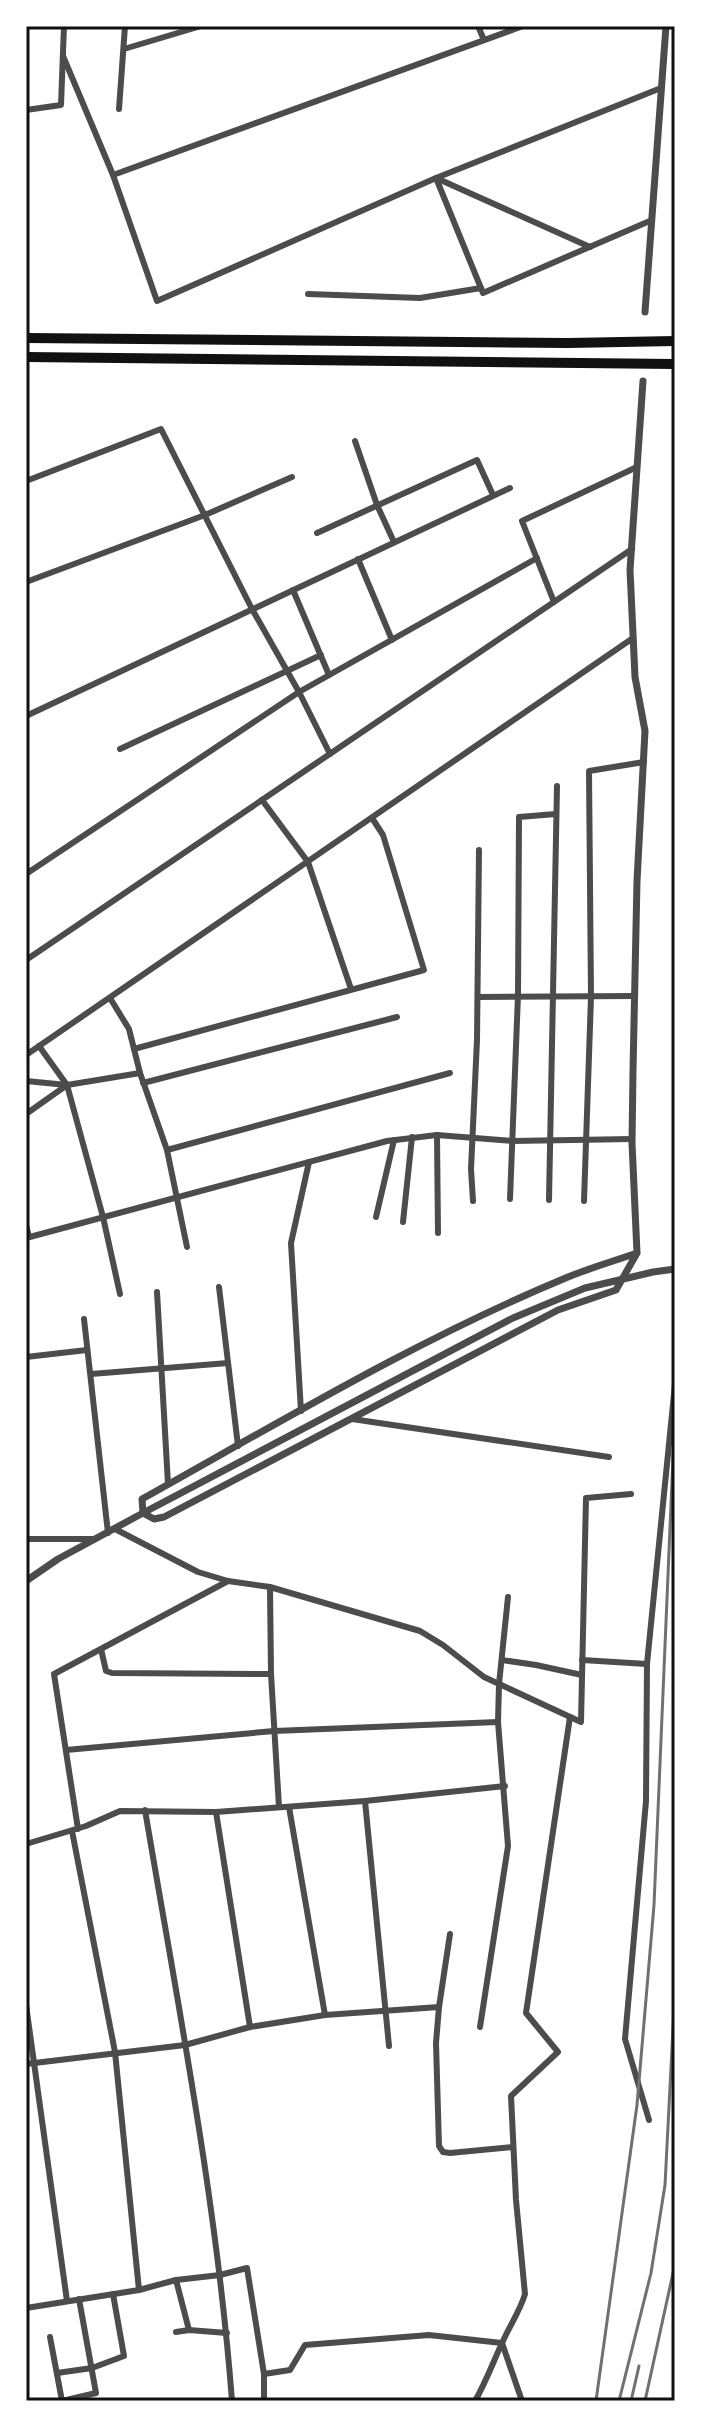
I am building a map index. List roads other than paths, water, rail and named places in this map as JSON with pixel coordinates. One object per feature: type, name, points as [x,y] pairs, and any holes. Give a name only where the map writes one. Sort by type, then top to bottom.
[{"type":"highway","points":[[26,338],[569,343],[675,341]]},
{"type":"highway","points":[[26,357],[675,364]]},
{"type":"street","points":[[26,110],[61,105],[64,26]]},
{"type":"street","points":[[119,109],[125,26]]},
{"type":"street","points":[[124,49],[201,26]]},
{"type":"street","points":[[478,26],[484,40]]},
{"type":"street","points":[[113,175],[523,26]]},
{"type":"street","points":[[645,312],[666,26]]},
{"type":"street","points":[[63,56],[113,175],[157,301],[436,178],[661,88]]},
{"type":"street","points":[[436,178],[590,247]]},
{"type":"street","points":[[436,178],[483,293],[652,220]]},
{"type":"street","points":[[308,294],[420,298],[481,288]]},
{"type":"street","points":[[143,1513],[154,1519],[164,1517],[558,1310],[616,1290],[637,1253],[632,1139],[634,996],[645,731],[635,677],[630,570],[643,381]]},
{"type":"street","points":[[26,481],[161,429],[330,754]]},
{"type":"street","points":[[355,441],[377,505],[394,542]]},
{"type":"street","points":[[317,533],[477,460],[493,495]]},
{"type":"street","points":[[554,602],[522,521],[637,467]]},
{"type":"street","points":[[26,582],[205,515],[292,477]]},
{"type":"street","points":[[26,716],[510,488]]},
{"type":"street","points":[[26,960],[632,549]]},
{"type":"street","points":[[26,874],[299,692],[537,558]]},
{"type":"street","points":[[358,559],[392,640]]},
{"type":"street","points":[[293,590],[329,675]]},
{"type":"street","points":[[26,1055],[633,638]]},
{"type":"street","points":[[120,749],[321,655]]},
{"type":"street","points":[[584,1201],[591,997],[589,771],[644,762]]},
{"type":"street","points":[[549,1200],[557,786]]},
{"type":"street","points":[[262,800],[308,862],[351,989]]},
{"type":"street","points":[[510,1199],[518,997],[519,817],[556,814]]},
{"type":"street","points":[[134,1049],[424,970],[383,835],[372,818]]},
{"type":"street","points":[[473,1201],[471,1169],[478,997],[479,850]]},
{"type":"street","points":[[478,997],[634,996]]},
{"type":"street","points":[[110,998],[129,1029],[143,1083],[167,1150],[187,1247]]},
{"type":"street","points":[[143,1083],[397,1017]]},
{"type":"street","points":[[39,1046],[67,1085],[103,1217],[120,1294]]},
{"type":"street","points":[[26,1081],[67,1085],[140,1073]]},
{"type":"street","points":[[167,1150],[450,1073]]},
{"type":"street","points":[[26,1114],[67,1085]]},
{"type":"street","points":[[26,1225],[28,1237],[412,1137],[437,1135],[512,1141],[632,1139]]},
{"type":"street","points":[[437,1135],[438,1233]]},
{"type":"street","points":[[403,1222],[412,1137]]},
{"type":"street","points":[[376,1217],[394,1140]]},
{"type":"street","points":[[301,1411],[291,1243],[309,1162]]},
{"type":"street","points":[[143,1513],[142,1499],[386,1364],[570,1276],[637,1253]]},
{"type":"street","points":[[26,1581],[41,1569],[143,1513],[513,1318],[585,1288],[675,1269]]},
{"type":"street","points":[[219,1287],[238,1446]]},
{"type":"street","points":[[157,1292],[168,1484]]},
{"type":"street","points":[[84,1319],[112,1531]]},
{"type":"street","points":[[26,1357],[87,1350]]},
{"type":"street","points":[[91,1374],[228,1363]]},
{"type":"street","points":[[649,2120],[625,2039],[646,1801],[647,1664],[675,1384]]},
{"type":"street","points":[[350,1419],[609,1457]]},
{"type":"street","points":[[112,1531],[198,1572],[228,1581],[270,1587],[420,1631],[484,1677],[581,1722],[586,1498],[631,1494]]},
{"type":"street","points":[[26,1538],[97,1539]]},
{"type":"street","points":[[26,1573],[41,1569]]},
{"type":"street","points":[[139,2290],[115,2052],[75,1830],[54,1674],[228,1581]]},
{"type":"street","points":[[270,1587],[271,1674],[279,1807]]},
{"type":"street","points":[[480,2027],[508,1846],[498,1722],[508,1597]]},
{"type":"street","points":[[101,1649],[106,1671],[112,1673],[271,1674]]},
{"type":"street","points":[[502,1660],[582,1675]]},
{"type":"street","points":[[582,1660],[647,1664]]},
{"type":"street","points":[[475,2401],[489,2378],[525,2294],[511,2096],[558,2052],[526,2013],[570,1717]]},
{"type":"street","points":[[66,1750],[274,1731],[498,1722]]},
{"type":"street","points":[[26,1844],[75,1830],[120,1811],[216,1812],[505,1786]]},
{"type":"street","points":[[365,1801],[389,2046]]},
{"type":"street","points":[[289,1807],[325,2015]]},
{"type":"street","points":[[145,1810],[220,2275],[232,2401]]},
{"type":"street","points":[[216,1812],[250,2027]]},
{"type":"street","points":[[450,1934],[436,2043],[439,2146],[443,2152],[450,2153],[513,2147]]},
{"type":"street","points":[[26,2005],[67,2301]]},
{"type":"street","points":[[26,2064],[185,2045],[250,2027],[325,2015],[439,2007]]},
{"type":"street","points":[[26,2308],[139,2290],[176,2280],[220,2275],[247,2268],[264,2374],[264,2401]]},
{"type":"street","points":[[176,2280],[189,2330]]},
{"type":"street","points":[[57,2373],[92,2368],[124,2356],[113,2294]]},
{"type":"street","points":[[50,2337],[62,2401],[96,2393],[79,2299]]},
{"type":"street","points":[[176,2332],[227,2333]]},
{"type":"street","points":[[264,2374],[290,2370],[305,2345],[429,2335],[502,2343]]},
{"type":"street","points":[[502,2343],[522,2401]]},
{"type":"railway","points":[[596,2401],[637,2105],[654,1905],[675,1410]]},
{"type":"railway","points":[[619,2401],[651,2273],[665,2185],[675,1989]]},
{"type":"railway","points":[[645,2401],[675,2264]]},
{"type":"railway","points":[[631,2401],[639,2366]]}]
